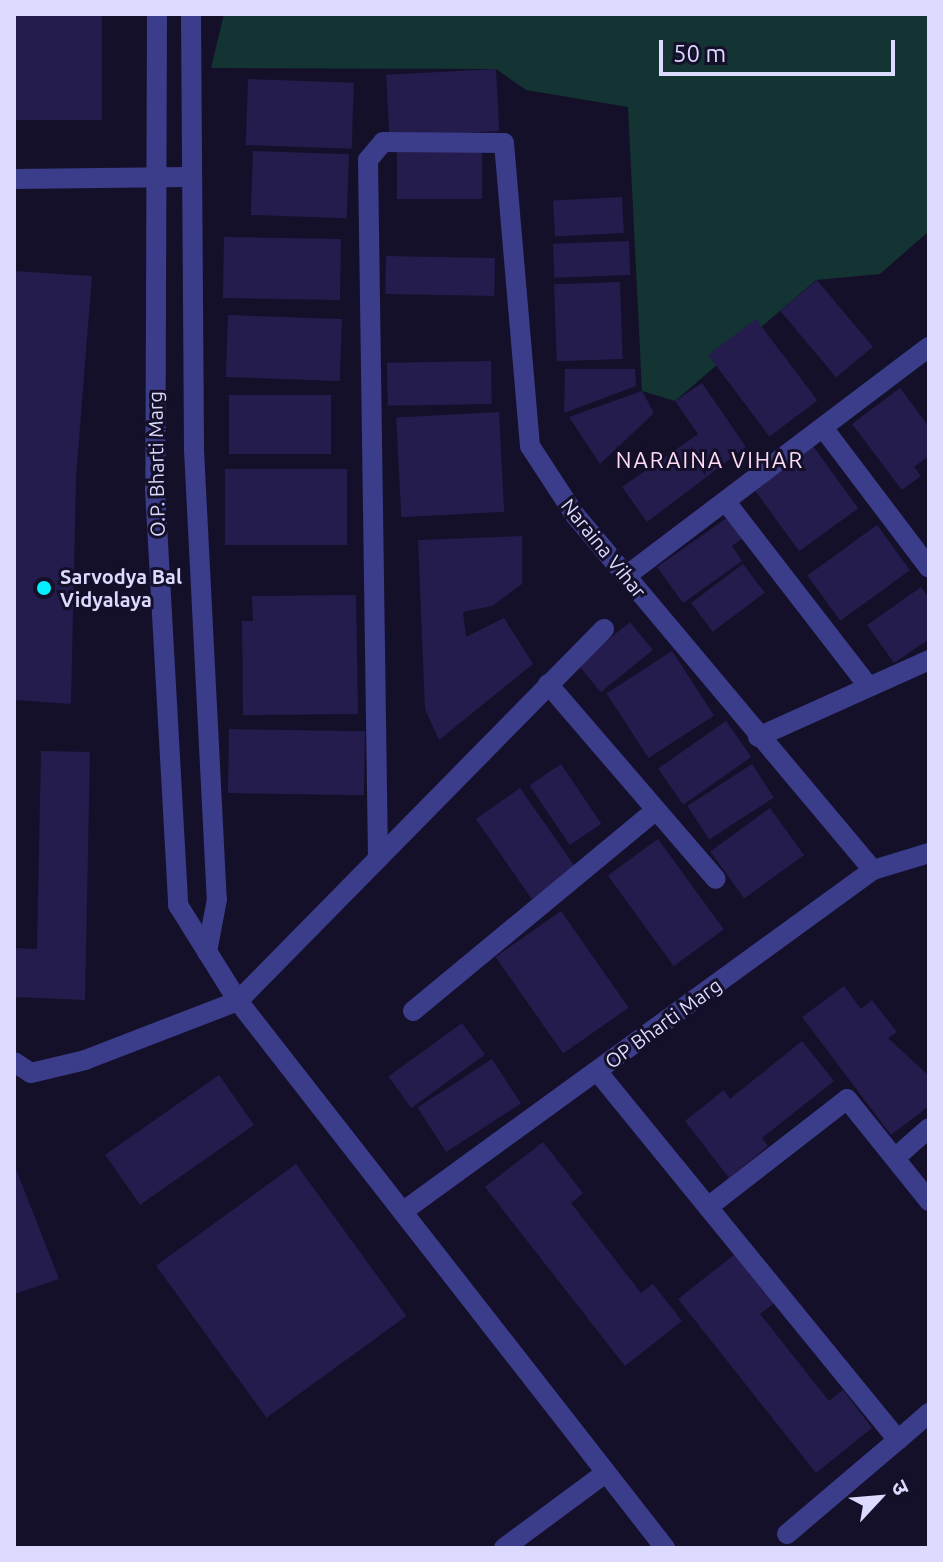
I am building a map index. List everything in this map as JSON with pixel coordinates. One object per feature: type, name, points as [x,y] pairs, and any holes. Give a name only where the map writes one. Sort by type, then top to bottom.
[{"type":"street","name":"O.P. Bharti Marg","points":[[157,14],[153,177],[155,489],[178,905],[238,1001],[405,1210],[604,1474],[665,1548]]},
{"type":"street","name":"O.P. Bharti Marg","points":[[191,14],[187,177],[217,899],[207,952]]},
{"type":"street","name":"Naraina Vihar","points":[[378,859],[368,160],[383,142],[504,143],[510,153],[516,345],[530,446],[626,576],[758,737],[873,870]]},
{"type":"street","points":[[14,179],[187,177]]},
{"type":"street","points":[[626,576],[929,347]]},
{"type":"street","points":[[824,429],[929,568]]},
{"type":"street","points":[[726,502],[868,686]]},
{"type":"street","points":[[20,1069],[238,1001],[604,629]]},
{"type":"street","points":[[758,737],[929,660]]},
{"type":"street","points":[[548,684],[716,879]]},
{"type":"street","points":[[413,1011],[656,810]]},
{"type":"street","name":"OP Bharti Marg","points":[[405,1210],[873,870],[929,853]]},
{"type":"street","points":[[597,1071],[898,1440]]},
{"type":"street","points":[[708,1207],[847,1099],[929,1201]]},
{"type":"street","points":[[895,1158],[929,1128]]},
{"type":"street","points":[[787,1534],[929,1413]]},
{"type":"street","points":[[504,1548],[604,1474]]},
{"type":"green space","points":[[224,14],[929,14],[929,231],[880,274],[816,280],[675,401],[642,391],[628,107],[526,90],[496,69],[211,68]]},
{"type":"building","points":[[14,14],[102,14],[102,120],[14,120]]},
{"type":"building","points":[[496,69],[499,131],[389,137],[386,75]]},
{"type":"building","points":[[248,79],[354,83],[352,149],[246,145]]},
{"type":"building","points":[[397,149],[482,149],[482,199],[397,199]]},
{"type":"building","points":[[253,151],[349,154],[347,218],[251,215]]},
{"type":"building","points":[[622,197],[624,233],[555,237],[553,201]]},
{"type":"building","points":[[224,237],[341,239],[340,300],[223,298]]},
{"type":"building","points":[[629,241],[630,275],[554,278],[553,244]]},
{"type":"building","points":[[386,256],[495,258],[494,296],[385,294]]},
{"type":"building","name":"Sarvodya Bal Vidyalaya","points":[[14,271],[92,276],[76,477],[71,704],[14,700]]},
{"type":"building","points":[[817,280],[873,347],[836,377],[780,311]]},
{"type":"building","points":[[620,282],[623,359],[557,361],[554,284]]},
{"type":"building","points":[[228,315],[342,319],[340,381],[226,377]]},
{"type":"building","points":[[756,319],[817,400],[769,437],[708,355]]},
{"type":"building","points":[[491,361],[492,404],[388,406],[387,363]]},
{"type":"building","points":[[565,369],[635,369],[636,386],[564,413]]},
{"type":"building","points":[[702,383],[746,447],[647,522],[622,487],[698,434],[675,401]]},
{"type":"building","points":[[900,388],[929,427],[929,456],[914,467],[921,476],[902,490],[852,424]]},
{"type":"building","points":[[642,391],[654,413],[600,464],[569,417]]},
{"type":"building","points":[[229,395],[331,395],[331,454],[229,454]]},
{"type":"building","points":[[499,412],[504,512],[401,517],[396,417]]},
{"type":"building","points":[[813,446],[858,508],[799,551],[754,489]]},
{"type":"building","points":[[225,469],[347,469],[347,545],[225,545]]},
{"type":"building","points":[[728,517],[743,538],[732,546],[742,561],[683,603],[657,567]]},
{"type":"building","points":[[877,525],[910,570],[840,621],[807,576]]},
{"type":"building","points":[[522,536],[522,584],[492,606],[463,612],[466,637],[504,618],[533,664],[439,740],[425,709],[418,540]]},
{"type":"building","points":[[743,564],[765,593],[713,632],[691,603]]},
{"type":"building","points":[[921,587],[929,598],[929,639],[894,663],[867,625]]},
{"type":"building","points":[[356,595],[358,714],[243,715],[242,621],[253,621],[252,596]]},
{"type":"building","points":[[630,622],[653,650],[601,692],[578,664]]},
{"type":"building","points":[[672,651],[714,716],[649,758],[607,693]]},
{"type":"building","points":[[726,721],[751,757],[683,805],[658,769]]},
{"type":"building","points":[[229,729],[365,731],[364,795],[228,793]]},
{"type":"building","points":[[41,751],[90,752],[85,1000],[14,997],[14,948],[37,949]]},
{"type":"building","points":[[561,764],[601,824],[570,845],[529,785]]},
{"type":"building","points":[[752,764],[774,798],[709,839],[687,806]]},
{"type":"building","points":[[520,788],[576,868],[532,899],[476,819]]},
{"type":"building","points":[[770,808],[804,855],[744,898],[710,851]]},
{"type":"building","points":[[658,839],[724,930],[674,966],[608,875]]},
{"type":"building","points":[[561,911],[629,1008],[563,1054],[495,957]]},
{"type":"building","points":[[844,986],[861,1009],[872,1000],[897,1032],[888,1038],[929,1076],[929,1106],[891,1135],[802,1017]]},
{"type":"building","points":[[462,1023],[485,1055],[411,1108],[388,1076]]},
{"type":"building","points":[[802,1041],[834,1081],[762,1138],[768,1146],[729,1178],[685,1121],[724,1090],[730,1099]]},
{"type":"building","points":[[492,1059],[521,1103],[446,1152],[417,1107]]},
{"type":"building","points":[[219,1075],[254,1125],[140,1205],[105,1155]]},
{"type":"building","points":[[543,1142],[583,1193],[571,1203],[641,1293],[653,1284],[682,1321],[625,1366],[485,1187]]},
{"type":"building","points":[[14,1164],[59,1279],[14,1294]]},
{"type":"building","points":[[296,1164],[407,1316],[267,1418],[156,1266]]},
{"type":"building","points":[[735,1254],[774,1303],[760,1314],[829,1401],[843,1390],[872,1428],[816,1473],[678,1299]]},
{"type":"place","name":"Sarvodya Bal Vidyalaya","points":[[44,588]]},
{"type":"district","name":"NARAINA VIHAR","points":[[710,460]]}]
